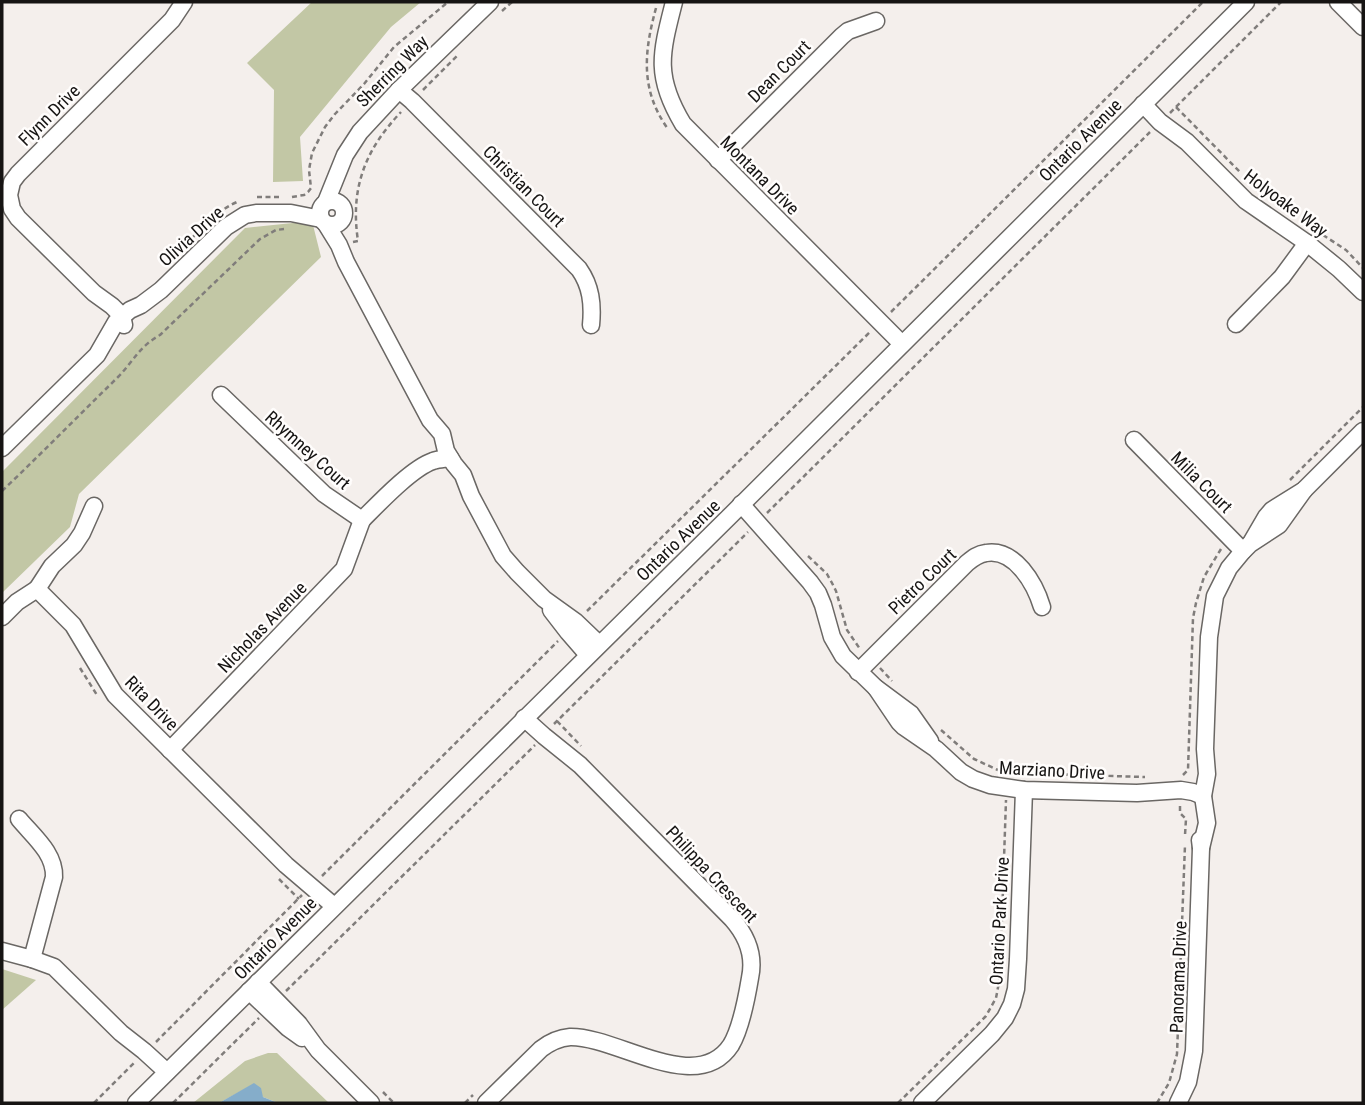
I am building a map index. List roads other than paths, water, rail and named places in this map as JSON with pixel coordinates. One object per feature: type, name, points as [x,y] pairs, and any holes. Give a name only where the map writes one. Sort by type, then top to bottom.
[{"type":"street","name":"Flynn Drive","points":[[120,321],[112,306],[18,218],[9,201],[9,189],[18,174],[172,20],[184,2]]},
{"type":"street","name":"Sherring Way","points":[[490,2],[399,90],[352,142],[336,178],[329,213],[346,262],[430,420],[442,434],[444,461],[463,475],[471,496],[503,556],[594,649]]},
{"type":"street","name":"Montana Drive","points":[[674,2],[662,55],[664,83],[683,124],[902,344]]},
{"type":"street","name":"Ontario Avenue","points":[[136,1103],[1246,2]]},
{"type":"street","points":[[1338,2],[1363,27]]},
{"type":"street","name":"Dean Court","points":[[718,160],[842,36],[876,21]]},
{"type":"street","name":"Christian Court","points":[[399,90],[579,269],[589,287],[591,325]]},
{"type":"street","name":"Holyoake Way","points":[[1146,101],[1168,115],[1187,142],[1246,201],[1311,237],[1363,292]]},
{"type":"street","name":"Olivia Drive","points":[[2,448],[97,355],[114,343],[120,321],[150,308],[161,290],[235,220],[256,213],[291,220],[329,213]]},
{"type":"street","points":[[1236,324],[1282,277],[1311,237]]},
{"type":"street","name":"Rhymney Court","points":[[221,396],[324,494],[362,520]]},
{"type":"street","name":"Panorama Drive","points":[[1178,1103],[1188,1082],[1195,1051],[1201,848],[1207,823],[1192,797],[1207,774],[1205,749],[1209,637],[1215,596],[1229,568],[1246,547],[1279,525],[1304,490],[1363,431]]},
{"type":"street","name":"Milia Court","points":[[1134,440],[1246,547]]},
{"type":"street","points":[[362,520],[403,481],[430,472],[444,461]]},
{"type":"street","points":[[2,617],[17,602],[37,589],[52,566],[74,545],[94,506]]},
{"type":"street","name":"Marziano Drive","points":[[736,509],[818,593],[832,637],[844,656],[876,688],[899,722],[936,749],[961,772],[973,779],[1006,789],[1192,797]]},
{"type":"street","name":"Nicholas Avenue","points":[[170,750],[344,569],[362,520]]},
{"type":"street","name":"Pietro Court","points":[[858,672],[977,555],[993,552],[1011,559],[1034,588],[1042,607]]},
{"type":"street","name":"Rita Drive","points":[[37,589],[74,625],[115,695],[330,910]]},
{"type":"street","name":"Philippa Crescent","points":[[486,1103],[541,1049],[568,1037],[674,1064],[708,1064],[725,1052],[734,1037],[752,971],[750,948],[741,928],[580,765],[550,728],[528,714]]},
{"type":"street","name":"Ontario Park Drive","points":[[922,1103],[992,1034],[1012,1004],[1018,959],[1024,790]]},
{"type":"street","points":[[19,819],[48,853],[54,869],[32,958]]},
{"type":"street","points":[[2,951],[46,963],[62,973],[163,1076]]},
{"type":"street","points":[[253,986],[299,1024],[318,1049],[371,1103]]},
{"type":"water","points":[[254,1083],[261,1088],[263,1097],[278,1103],[219,1103]]}]
